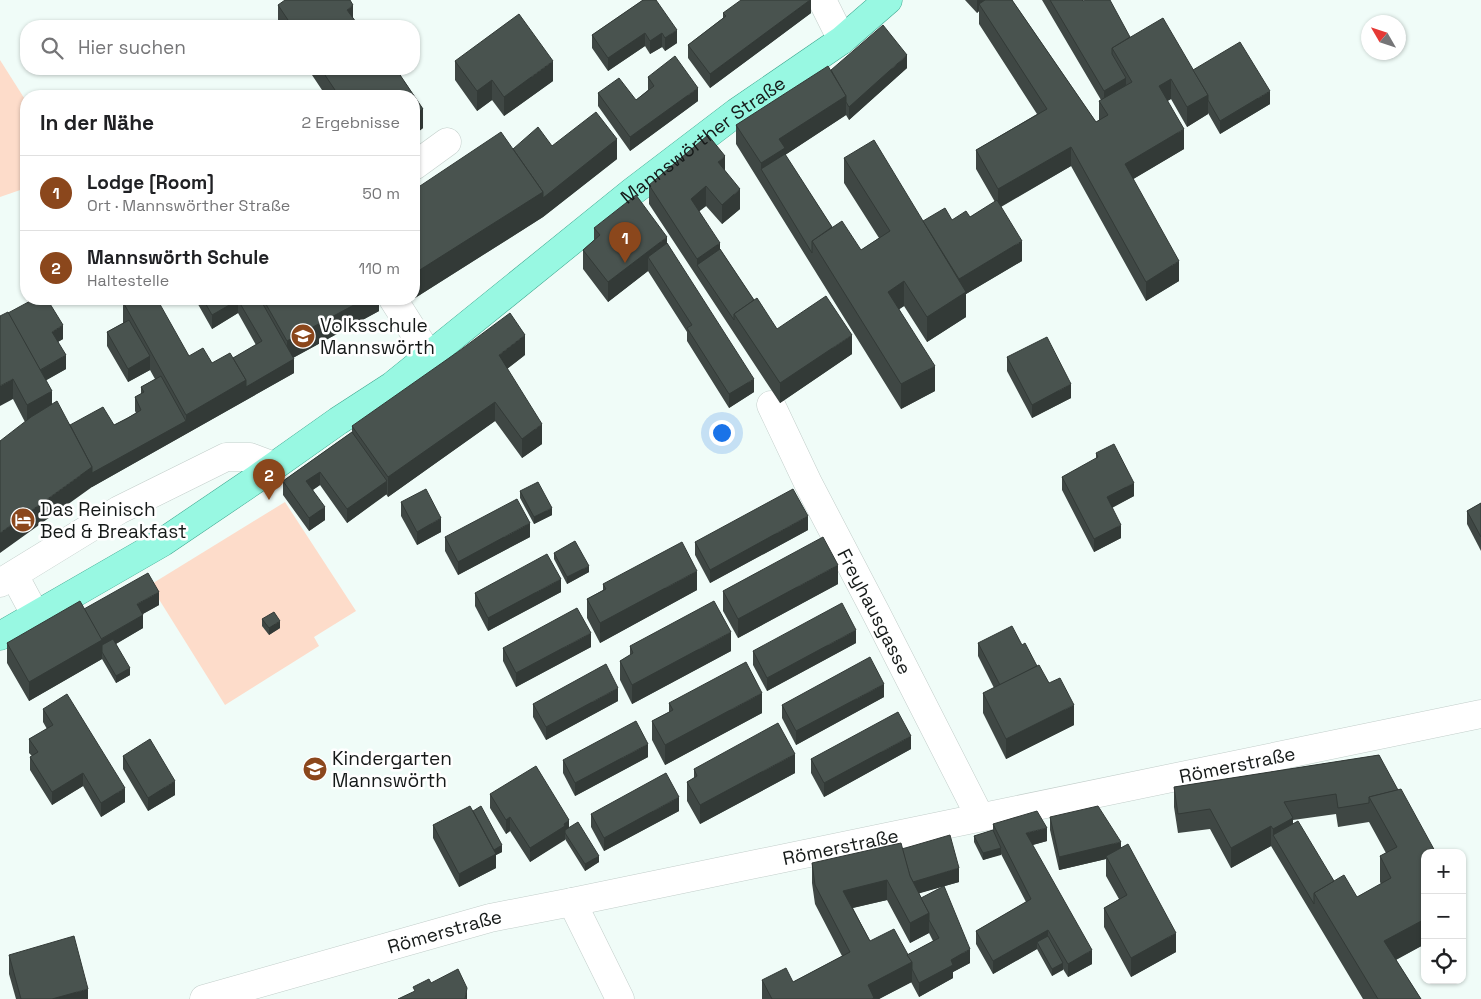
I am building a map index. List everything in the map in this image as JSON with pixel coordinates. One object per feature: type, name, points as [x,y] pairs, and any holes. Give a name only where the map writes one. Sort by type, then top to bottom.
[{"type":"main road","name":"Mannswörther Straße","points":[[0,636],[163,542],[392,386],[640,186],[737,112],[842,40],[888,0]]},
{"type":"street","points":[[822,0],[842,40]]},
{"type":"street","points":[[420,162],[448,142]]},
{"type":"street","points":[[397,305],[429,356]]},
{"type":"street","name":"Freyhausgasse","points":[[771,405],[808,484],[876,612],[980,817]]},
{"type":"street","points":[[36,616],[7,579],[119,510],[226,457],[250,457],[274,466]]},
{"type":"street","name":"Römerstraße","points":[[204,999],[490,918],[1481,714]]},
{"type":"street","points":[[572,902],[620,999]]},
{"type":"shaded area","points":[[0,60],[20,92],[20,190],[0,197]]},
{"type":"shaded area","points":[[285,502],[356,611],[314,637],[319,646],[225,705],[150,585]]},
{"type":"building","points":[[285,0],[350,0],[353,5],[347,10],[354,20],[288,20],[278,5]]},
{"type":"building","points":[[643,0],[656,0],[677,30],[665,38],[662,33],[650,41],[645,33],[608,58],[592,35]]},
{"type":"building","points":[[741,0],[810,0],[710,74],[688,45],[726,16],[723,13]]},
{"type":"building","points":[[985,0],[1012,0],[1096,122],[1108,115],[1099,101],[1132,82],[1112,48],[1163,18],[1208,95],[1187,107],[1171,79],[1159,86],[1184,129],[1125,164],[1179,261],[1146,282],[1071,147],[998,189],[976,150],[1047,109],[979,4]]},
{"type":"building","points":[[1050,0],[1110,0],[1130,37],[1112,48],[1112,54],[1126,78],[1104,91]]},
{"type":"building","points":[[519,14],[553,61],[504,97],[492,80],[477,91],[455,61]]},
{"type":"building","points":[[883,25],[907,55],[849,107],[846,102],[846,96],[831,70]]},
{"type":"building","points":[[1240,42],[1270,91],[1220,121],[1208,100],[1208,95],[1193,70]]},
{"type":"building","points":[[675,56],[698,88],[630,137],[598,93],[619,78],[636,100],[654,86],[648,77]]},
{"type":"building","points":[[828,66],[846,96],[779,139],[785,148],[761,163],[736,125]]},
{"type":"building","points":[[325,75],[400,75],[410,90],[335,90]]},
{"type":"building","points":[[596,112],[617,139],[543,198],[543,192],[513,149],[538,127],[552,146]]},
{"type":"building","points":[[501,132],[543,192],[420,270],[420,186]]},
{"type":"building","points":[[708,135],[725,156],[718,162],[740,189],[722,205],[706,186],[691,199],[720,243],[697,259],[649,185]]},
{"type":"building","points":[[874,140],[966,292],[927,317],[904,281],[888,292],[935,366],[901,384],[812,241],[842,221],[861,250],[890,231],[844,158]]},
{"type":"building","points":[[785,154],[832,227],[812,241],[812,253],[761,169]]},
{"type":"building","points":[[636,195],[667,237],[608,282],[583,250],[600,235],[594,228]]},
{"type":"building","points":[[997,200],[1022,241],[959,279],[923,221],[945,208],[952,220],[966,211],[970,217]]},
{"type":"building","points":[[667,243],[754,379],[729,394],[687,328],[692,325],[648,257]]},
{"type":"building","points":[[720,249],[754,300],[734,314],[734,320],[697,265]]},
{"type":"building","points":[[826,296],[852,335],[780,383],[734,314],[757,298],[777,329]]},
{"type":"building","points":[[23,305],[51,305],[63,325],[52,332],[66,355],[40,370],[8,313]]},
{"type":"building","points":[[125,305],[160,305],[189,356],[203,348],[212,363],[230,353],[246,380],[186,415]]},
{"type":"building","points":[[206,305],[229,305],[212,315]]},
{"type":"building","points":[[241,305],[263,305],[294,359],[246,387],[246,380],[233,358],[262,341]]},
{"type":"building","points":[[266,305],[354,305],[287,341]]},
{"type":"building","points":[[8,312],[52,391],[27,405],[13,379],[0,386],[0,316]]},
{"type":"building","points":[[510,313],[525,335],[499,355],[542,424],[522,439],[495,402],[388,477],[352,426]]},
{"type":"building","points":[[129,320],[150,356],[128,369],[107,332]]},
{"type":"building","points":[[1047,337],[1071,384],[1032,405],[1007,357]]},
{"type":"building","points":[[161,376],[186,421],[92,473],[92,467],[70,425],[103,407],[114,425],[128,418],[141,410],[135,397],[144,392],[141,387]]},
{"type":"building","name":"Das Reinisch Bed & Breakfast","points":[[57,401],[92,467],[0,533],[0,441],[31,417]]},
{"type":"building","points":[[352,432],[387,481],[347,509],[320,472],[306,481],[325,507],[309,518],[283,481]]},
{"type":"building","points":[[1114,444],[1134,483],[1107,497],[1121,525],[1094,539],[1062,477],[1098,457],[1096,453]]},
{"type":"building","points":[[538,482],[552,508],[534,517],[520,491]]},
{"type":"building","points":[[426,489],[441,518],[417,532],[401,502]]},
{"type":"building","points":[[793,489],[808,516],[710,570],[695,542]]},
{"type":"building","points":[[517,499],[530,523],[458,562],[445,537]]},
{"type":"building","points":[[1481,503],[1481,537],[1467,511]]},
{"type":"building","points":[[823,537],[838,565],[738,619],[723,591]]},
{"type":"building","points":[[575,541],[589,566],[567,577],[554,553]]},
{"type":"building","points":[[682,542],[697,571],[600,623],[587,599],[606,589],[603,584]]},
{"type":"building","points":[[547,554],[561,579],[488,618],[475,593]]},
{"type":"building","points":[[148,573],[159,592],[137,604],[143,615],[101,639],[84,609]]},
{"type":"building","points":[[80,601],[102,640],[29,682],[7,643]]},
{"type":"building","points":[[714,601],[731,632],[632,685],[620,661],[633,653],[630,646]]},
{"type":"building","points":[[842,603],[856,630],[767,678],[753,651]]},
{"type":"building","points":[[577,608],[591,633],[516,673],[503,648]]},
{"type":"building","points":[[274,612],[280,621],[269,628],[262,619]]},
{"type":"building","points":[[1012,626],[1022,645],[1025,643],[1037,666],[1000,685],[978,643]]},
{"type":"building","points":[[113,639],[130,668],[116,676],[102,652],[102,645]]},
{"type":"building","points":[[870,657],[884,684],[796,731],[782,705]]},
{"type":"building","points":[[746,662],[762,693],[665,745],[652,721],[673,710],[669,703]]},
{"type":"building","points":[[606,664],[618,688],[546,727],[533,704]]},
{"type":"building","points":[[1039,665],[1049,683],[1060,678],[1074,705],[1006,739],[983,693]]},
{"type":"building","points":[[67,694],[125,788],[101,803],[83,773],[52,792],[30,757],[38,752],[29,739],[53,725],[43,709]]},
{"type":"building","points":[[898,712],[911,736],[824,783],[811,759]]},
{"type":"building","points":[[636,721],[648,744],[575,783],[563,760]]},
{"type":"building","points":[[778,723],[795,754],[700,805],[687,782],[697,776],[694,769]]},
{"type":"building","points":[[150,739],[175,781],[148,798],[123,756]]},
{"type":"building","points":[[1379,755],[1398,790],[1369,797],[1369,803],[1338,808],[1336,794],[1284,802],[1293,818],[1273,829],[1271,826],[1231,848],[1210,809],[1178,814],[1174,787]]},
{"type":"building","points":[[536,766],[569,820],[564,824],[565,826],[530,848],[510,817],[506,820],[490,794]]},
{"type":"building","points":[[666,773],[679,797],[604,838],[591,814]]},
{"type":"building","points":[[1401,789],[1434,849],[1421,849],[1421,921],[1384,941],[1421,999],[1378,999],[1314,893],[1344,875],[1357,897],[1391,878],[1380,856],[1397,847],[1369,797]]},
{"type":"building","points":[[470,806],[496,854],[459,874],[433,825]]},
{"type":"building","points":[[481,806],[502,845],[494,850],[473,811]]},
{"type":"building","points":[[1098,806],[1121,842],[1059,857],[1050,817]]},
{"type":"building","points":[[1037,811],[1047,828],[1026,833],[1092,950],[1068,964],[1048,930],[993,961],[976,931],[1031,899],[993,824]]},
{"type":"building","points":[[1298,821],[1334,881],[1314,893],[1314,904],[1273,835]]},
{"type":"building","points":[[578,822],[599,856],[585,864],[565,833],[565,830]]},
{"type":"building","points":[[993,830],[1001,848],[983,853],[974,836]]},
{"type":"building","points":[[950,835],[959,868],[913,882],[902,849]]},
{"type":"building","points":[[901,843],[910,876],[929,913],[910,923],[887,880],[843,891],[870,941],[894,929],[912,962],[868,985],[874,998],[872,999],[772,999],[762,980],[786,968],[793,982],[850,952],[815,885],[812,863]]},
{"type":"building","points":[[1128,844],[1176,933],[1131,958],[1104,908],[1127,895],[1106,856]]},
{"type":"building","points":[[944,886],[970,949],[951,960],[953,965],[919,983],[912,969],[912,962],[907,955],[939,938],[929,920],[929,913],[921,898]]},
{"type":"building","points":[[74,936],[88,989],[52,999],[21,999],[9,955]]},
{"type":"building","points":[[1048,936],[1063,963],[1052,969],[1037,942]]},
{"type":"building","points":[[458,969],[467,988],[465,999],[398,999],[415,991],[413,987],[429,979],[431,983]]},
{"type":"place","name":"Lodge [Room]","points":[[625,263]]},
{"type":"place","name":"Volksschule Mannswörth","points":[[303,336]]},
{"type":"place","name":"Mannswörth Schule","points":[[269,500]]},
{"type":"place","name":"Das Reinisch Bed & Breakfast","points":[[23,520]]},
{"type":"place","name":"Kindergarten Mannswörth","points":[[315,769]]}]
